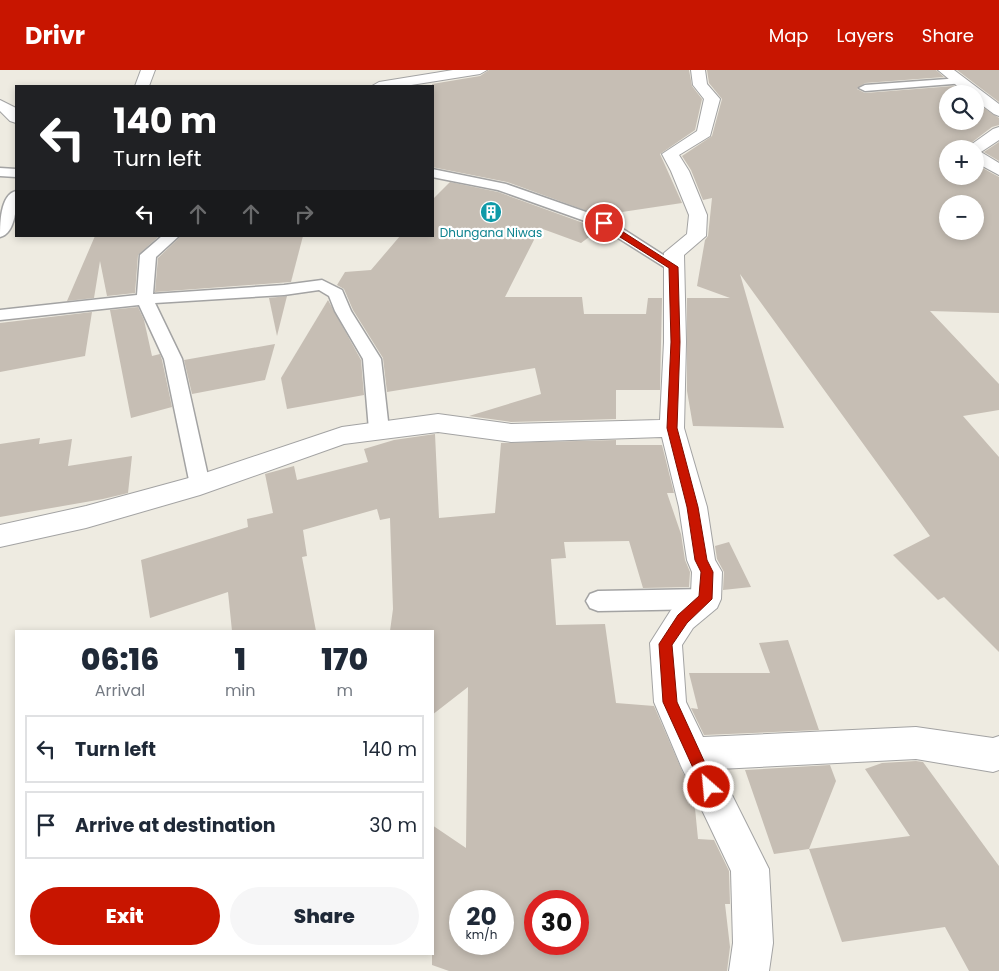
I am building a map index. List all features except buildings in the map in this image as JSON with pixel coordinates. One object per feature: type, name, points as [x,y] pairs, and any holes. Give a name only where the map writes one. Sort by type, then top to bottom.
[{"type":"street","points":[[142,85],[148,70]]},
{"type":"street","points":[[385,85],[480,70]]},
{"type":"street","points":[[698,70],[700,85],[712,99],[704,133],[670,154],[680,171],[698,215],[696,236],[674,253],[676,342],[672,428],[693,507],[701,560],[707,572],[706,599],[682,619],[666,644],[670,702],[693,754],[750,869],[753,944],[750,971]]},
{"type":"street","points":[[945,70],[999,111]]},
{"type":"street","points":[[0,105],[9,110],[15,117]]},
{"type":"street","points":[[0,124],[15,118]]},
{"type":"street","points":[[984,144],[999,132]]},
{"type":"street","points":[[984,161],[999,170]]},
{"type":"street","points":[[0,536],[86,517],[200,485],[342,436],[378,430],[438,423],[511,433],[672,428]]},
{"type":"street","points":[[693,754],[916,743],[992,755],[999,753]]},
{"type":"lane","points":[[865,88],[961,81]]},
{"type":"lane","points":[[0,172],[15,173]]},
{"type":"lane","points":[[434,173],[501,187],[572,210],[604,223],[674,267]]},
{"type":"lane","points":[[0,233],[15,196]]},
{"type":"lane","points":[[171,237],[148,255],[145,300],[173,359],[200,485]]},
{"type":"lane","points":[[0,315],[322,285],[336,293],[343,311],[372,359],[378,430]]},
{"type":"lane","points":[[598,601],[706,599]]},
{"type":"place","name":"Dhungana Niwas","points":[[491,212]]},
{"type":"route","points":[[604,223],[674,267],[676,342],[672,428],[693,507],[701,560],[707,572],[706,599],[682,619],[666,644],[667,665],[670,702],[709,787]]}]
